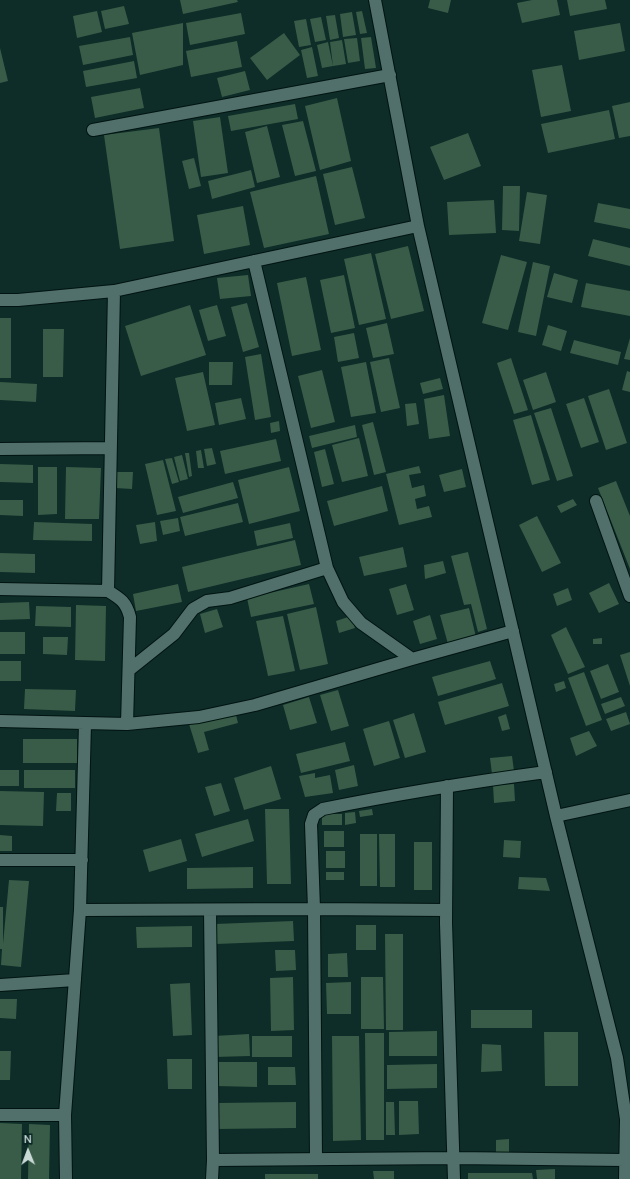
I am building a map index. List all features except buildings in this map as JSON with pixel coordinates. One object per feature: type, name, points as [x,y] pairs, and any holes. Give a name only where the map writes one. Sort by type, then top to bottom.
[{"type":"street","points":[[375,0],[418,226],[556,816],[617,1058],[628,1119],[625,1179]]},
{"type":"street","points":[[93,130],[390,75]]},
{"type":"street","points":[[0,300],[18,300],[114,290],[418,226]]},
{"type":"street","points":[[254,261],[327,568],[343,602],[361,623],[412,659]]},
{"type":"street","points":[[108,591],[114,290]]},
{"type":"street","points":[[0,449],[110,448]]},
{"type":"street","points":[[596,501],[630,596]]},
{"type":"street","points":[[129,670],[174,634],[193,609],[207,601],[230,598],[327,568]]},
{"type":"street","points":[[0,589],[108,591],[120,598],[127,607],[130,617],[127,724]]},
{"type":"street","points":[[0,721],[127,724],[199,717],[254,705],[513,631]]},
{"type":"street","points":[[66,1179],[65,1114],[80,910],[85,724]]},
{"type":"street","points":[[316,1159],[314,909],[311,824],[314,815],[323,809],[399,794],[546,772]]},
{"type":"street","points":[[447,786],[446,910],[454,1179]]},
{"type":"street","points":[[556,816],[630,800]]},
{"type":"street","points":[[0,860],[82,860]]},
{"type":"street","points":[[80,910],[446,910]]},
{"type":"street","points":[[210,910],[212,1179]]},
{"type":"street","points":[[0,985],[75,980]]},
{"type":"street","points":[[0,1115],[65,1114]]},
{"type":"street","points":[[213,1160],[454,1158],[625,1160]]}]
